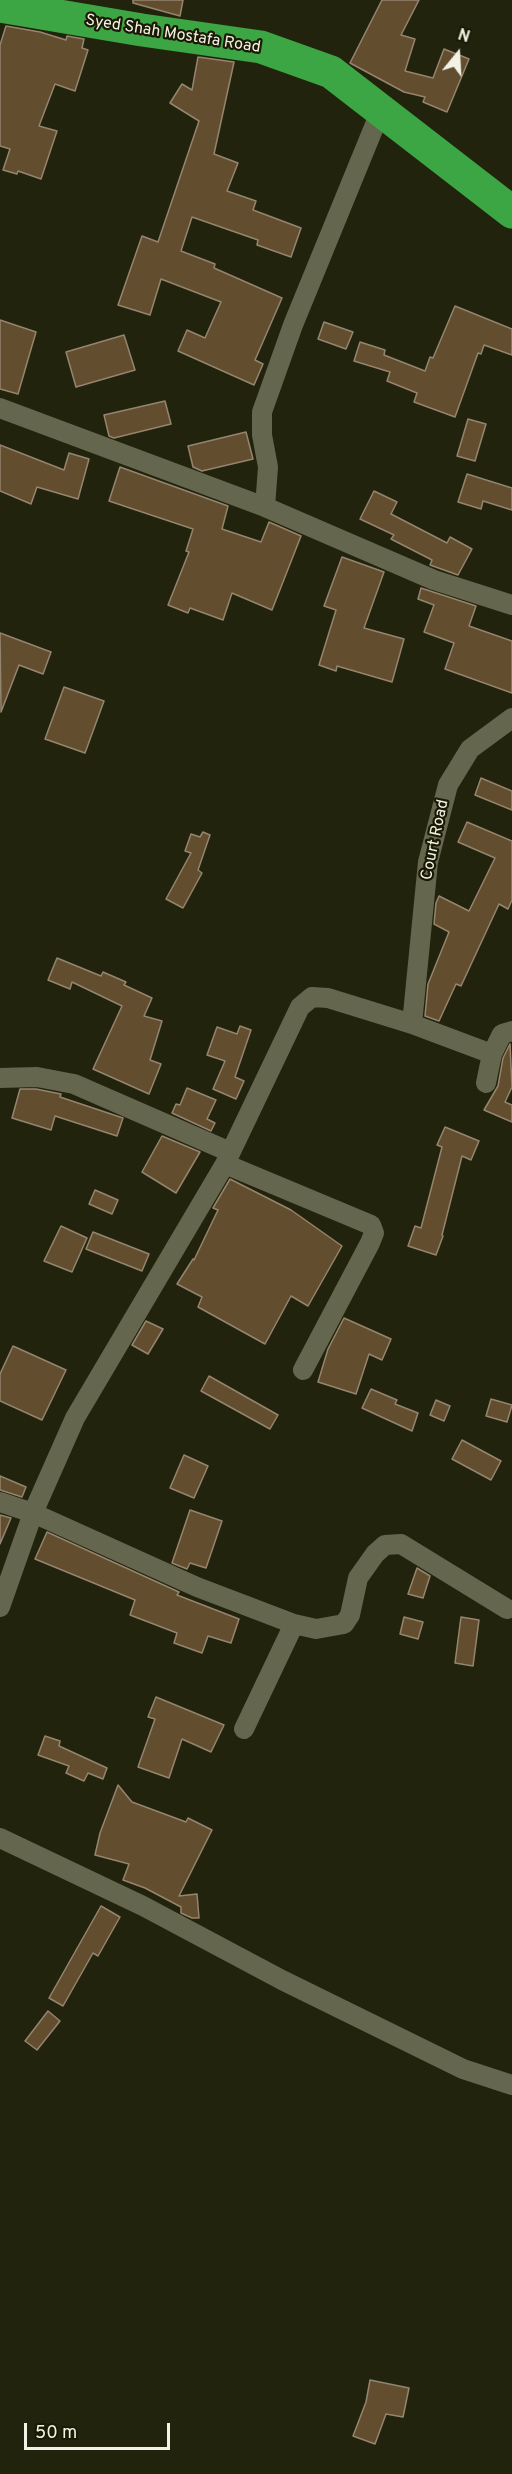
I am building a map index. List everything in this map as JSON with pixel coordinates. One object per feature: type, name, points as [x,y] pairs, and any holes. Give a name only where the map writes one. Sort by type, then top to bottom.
[{"type":"highway","name":"Syed Shah Mostafa Road","points":[[0,6],[261,47],[331,72],[512,212]]},
{"type":"street","points":[[265,507],[267,467],[262,435],[262,412],[293,325],[381,110]]},
{"type":"street","points":[[0,408],[265,507],[434,580],[512,605]]},
{"type":"street","name":"Court Road","points":[[412,1024],[428,862],[448,785],[470,749],[512,718]]},
{"type":"street","points":[[0,1607],[33,1514],[75,1418],[228,1158],[300,1007],[312,996],[328,998],[412,1024],[492,1054]]},
{"type":"street","points":[[486,1083],[492,1054],[502,1035],[512,1031]]},
{"type":"street","points":[[0,1078],[37,1077],[74,1084],[371,1225],[374,1233],[370,1243],[303,1370]]},
{"type":"street","points":[[0,1502],[33,1514],[198,1587],[294,1624],[316,1629],[344,1624],[350,1615],[358,1578],[375,1554],[385,1545],[400,1544],[507,1610]]},
{"type":"street","points":[[244,1729],[294,1624]]},
{"type":"street","points":[[0,1838],[463,2069],[512,2085]]},
{"type":"building","points":[[133,0],[183,0],[180,16],[133,3]]},
{"type":"building","points":[[382,0],[419,0],[401,35],[415,39],[405,71],[433,78],[444,49],[469,59],[447,112],[423,102],[425,97],[404,92],[350,63]]},
{"type":"building","points":[[6,26],[40,32],[66,40],[67,36],[84,39],[82,48],[88,50],[75,91],[55,84],[39,126],[57,131],[41,179],[18,171],[17,174],[3,170],[10,149],[0,146],[0,45]]},
{"type":"building","points":[[198,57],[234,62],[214,154],[238,163],[227,191],[256,201],[253,210],[301,228],[291,257],[257,245],[258,240],[192,217],[181,251],[215,264],[214,268],[282,298],[255,360],[263,364],[254,385],[178,351],[187,330],[205,338],[221,302],[161,279],[150,315],[118,305],[142,236],[158,242],[199,121],[170,103],[182,84],[192,90]]},
{"type":"building","points":[[455,306],[512,329],[512,355],[484,345],[481,354],[478,353],[455,417],[414,402],[417,393],[387,381],[390,372],[354,361],[360,342],[385,350],[384,355],[425,371],[430,357],[433,358]]},
{"type":"building","points":[[0,320],[36,332],[18,394],[0,389]]},
{"type":"building","points":[[324,322],[353,332],[346,349],[318,339]]},
{"type":"building","points":[[124,335],[135,370],[76,387],[66,352]]},
{"type":"building","points":[[165,401],[171,424],[114,438],[109,436],[104,415]]},
{"type":"building","points":[[468,419],[486,424],[475,461],[457,456]]},
{"type":"building","points":[[246,432],[253,459],[202,471],[193,467],[188,446]]},
{"type":"building","points":[[0,445],[64,470],[69,453],[89,459],[78,499],[37,487],[31,504],[0,491]]},
{"type":"building","points":[[120,467],[228,506],[222,529],[261,542],[269,522],[301,536],[272,610],[232,593],[223,620],[190,608],[188,613],[168,605],[189,552],[186,551],[193,529],[109,501]]},
{"type":"building","points":[[467,474],[512,488],[512,510],[483,501],[481,509],[458,502]]},
{"type":"building","points":[[374,491],[397,502],[391,514],[447,543],[450,537],[472,549],[458,575],[430,565],[432,560],[391,539],[394,535],[360,519]]},
{"type":"building","points":[[342,557],[384,572],[364,628],[404,639],[392,682],[337,666],[336,671],[319,665],[336,610],[324,606]]},
{"type":"building","points":[[421,588],[476,606],[469,626],[512,641],[512,693],[445,669],[454,643],[424,632],[434,605],[418,599]]},
{"type":"building","points":[[0,633],[51,652],[43,674],[19,665],[1,712]]},
{"type":"building","points":[[64,687],[104,701],[85,753],[45,739]]},
{"type":"building","points":[[481,778],[512,791],[512,810],[475,795]]},
{"type":"building","points":[[467,822],[512,841],[512,900],[508,909],[499,904],[461,986],[456,984],[439,1021],[425,1016],[428,984],[449,932],[434,924],[436,903],[439,896],[469,911],[495,858],[458,842]]},
{"type":"building","points":[[203,832],[210,835],[198,870],[202,873],[183,908],[166,899],[191,853],[185,851],[191,834],[200,837]]},
{"type":"building","points":[[57,958],[101,976],[103,972],[126,982],[124,985],[152,998],[144,1016],[162,1021],[150,1060],[161,1064],[149,1094],[93,1069],[122,1006],[72,982],[70,989],[48,980]]},
{"type":"building","points":[[240,1026],[251,1030],[235,1077],[244,1081],[236,1099],[213,1089],[225,1061],[207,1055],[217,1027],[237,1034]]},
{"type":"building","points":[[510,1044],[512,1087],[505,1102],[512,1105],[512,1122],[484,1110],[498,1086],[503,1058]]},
{"type":"building","points":[[187,1088],[216,1100],[207,1119],[215,1123],[211,1131],[172,1113],[176,1104],[180,1105]]},
{"type":"building","points":[[20,1089],[36,1089],[61,1094],[60,1097],[123,1118],[117,1136],[55,1116],[51,1130],[12,1118]]},
{"type":"building","points":[[445,1127],[479,1141],[471,1160],[462,1156],[443,1236],[436,1255],[408,1246],[415,1226],[421,1228],[442,1147],[437,1145]]},
{"type":"building","points":[[162,1136],[200,1152],[176,1193],[142,1172]]},
{"type":"building","points":[[230,1179],[291,1210],[342,1246],[308,1306],[291,1296],[265,1344],[198,1307],[202,1297],[177,1284],[194,1260],[218,1210],[213,1208]]},
{"type":"building","points":[[95,1190],[118,1200],[112,1214],[89,1204]]},
{"type":"building","points":[[61,1226],[87,1238],[72,1272],[44,1261]]},
{"type":"building","points":[[93,1232],[149,1254],[142,1271],[86,1249]]},
{"type":"building","points":[[344,1318],[391,1339],[382,1360],[369,1354],[356,1394],[318,1382],[328,1349]]},
{"type":"building","points":[[146,1321],[163,1329],[148,1354],[132,1345]]},
{"type":"building","points":[[13,1346],[66,1370],[42,1420],[0,1401],[0,1374]]},
{"type":"building","points":[[209,1376],[278,1415],[270,1429],[201,1391]]},
{"type":"building","points":[[371,1389],[397,1400],[395,1404],[418,1413],[412,1431],[362,1408]]},
{"type":"building","points":[[491,1399],[512,1405],[507,1422],[486,1416]]},
{"type":"building","points":[[436,1400],[450,1406],[444,1421],[430,1415]]},
{"type":"building","points":[[462,1440],[501,1461],[491,1480],[452,1459]]},
{"type":"building","points":[[184,1455],[208,1466],[194,1498],[170,1488]]},
{"type":"building","points":[[0,1476],[26,1487],[22,1497],[0,1490]]},
{"type":"building","points":[[190,1510],[222,1521],[206,1568],[190,1563],[187,1569],[172,1563]]},
{"type":"building","points":[[0,1515],[11,1518],[0,1544]]},
{"type":"building","points":[[47,1532],[179,1592],[177,1595],[239,1619],[231,1643],[208,1636],[202,1653],[174,1643],[177,1633],[130,1615],[135,1600],[35,1559]]},
{"type":"building","points":[[417,1568],[430,1576],[423,1598],[408,1594]]},
{"type":"building","points":[[404,1617],[423,1622],[418,1639],[400,1634]]},
{"type":"building","points":[[461,1617],[479,1620],[473,1666],[455,1663]]},
{"type":"building","points":[[156,1697],[224,1725],[211,1752],[182,1739],[169,1778],[138,1767],[155,1719],[148,1717]]},
{"type":"building","points":[[45,1736],[60,1741],[59,1746],[107,1768],[103,1779],[88,1773],[84,1781],[66,1773],[69,1766],[38,1755]]},
{"type":"building","points":[[118,1785],[132,1802],[186,1822],[188,1818],[212,1830],[179,1896],[197,1894],[199,1918],[192,1918],[181,1913],[181,1907],[145,1888],[123,1880],[129,1864],[95,1855],[100,1833]]},
{"type":"building","points":[[101,1906],[120,1917],[98,1956],[93,1953],[63,2006],[49,1998]]},
{"type":"building","points":[[48,2011],[60,2021],[37,2050],[25,2041]]},
{"type":"building","points":[[370,2380],[409,2388],[403,2417],[386,2414],[375,2444],[353,2436],[366,2402]]}]
